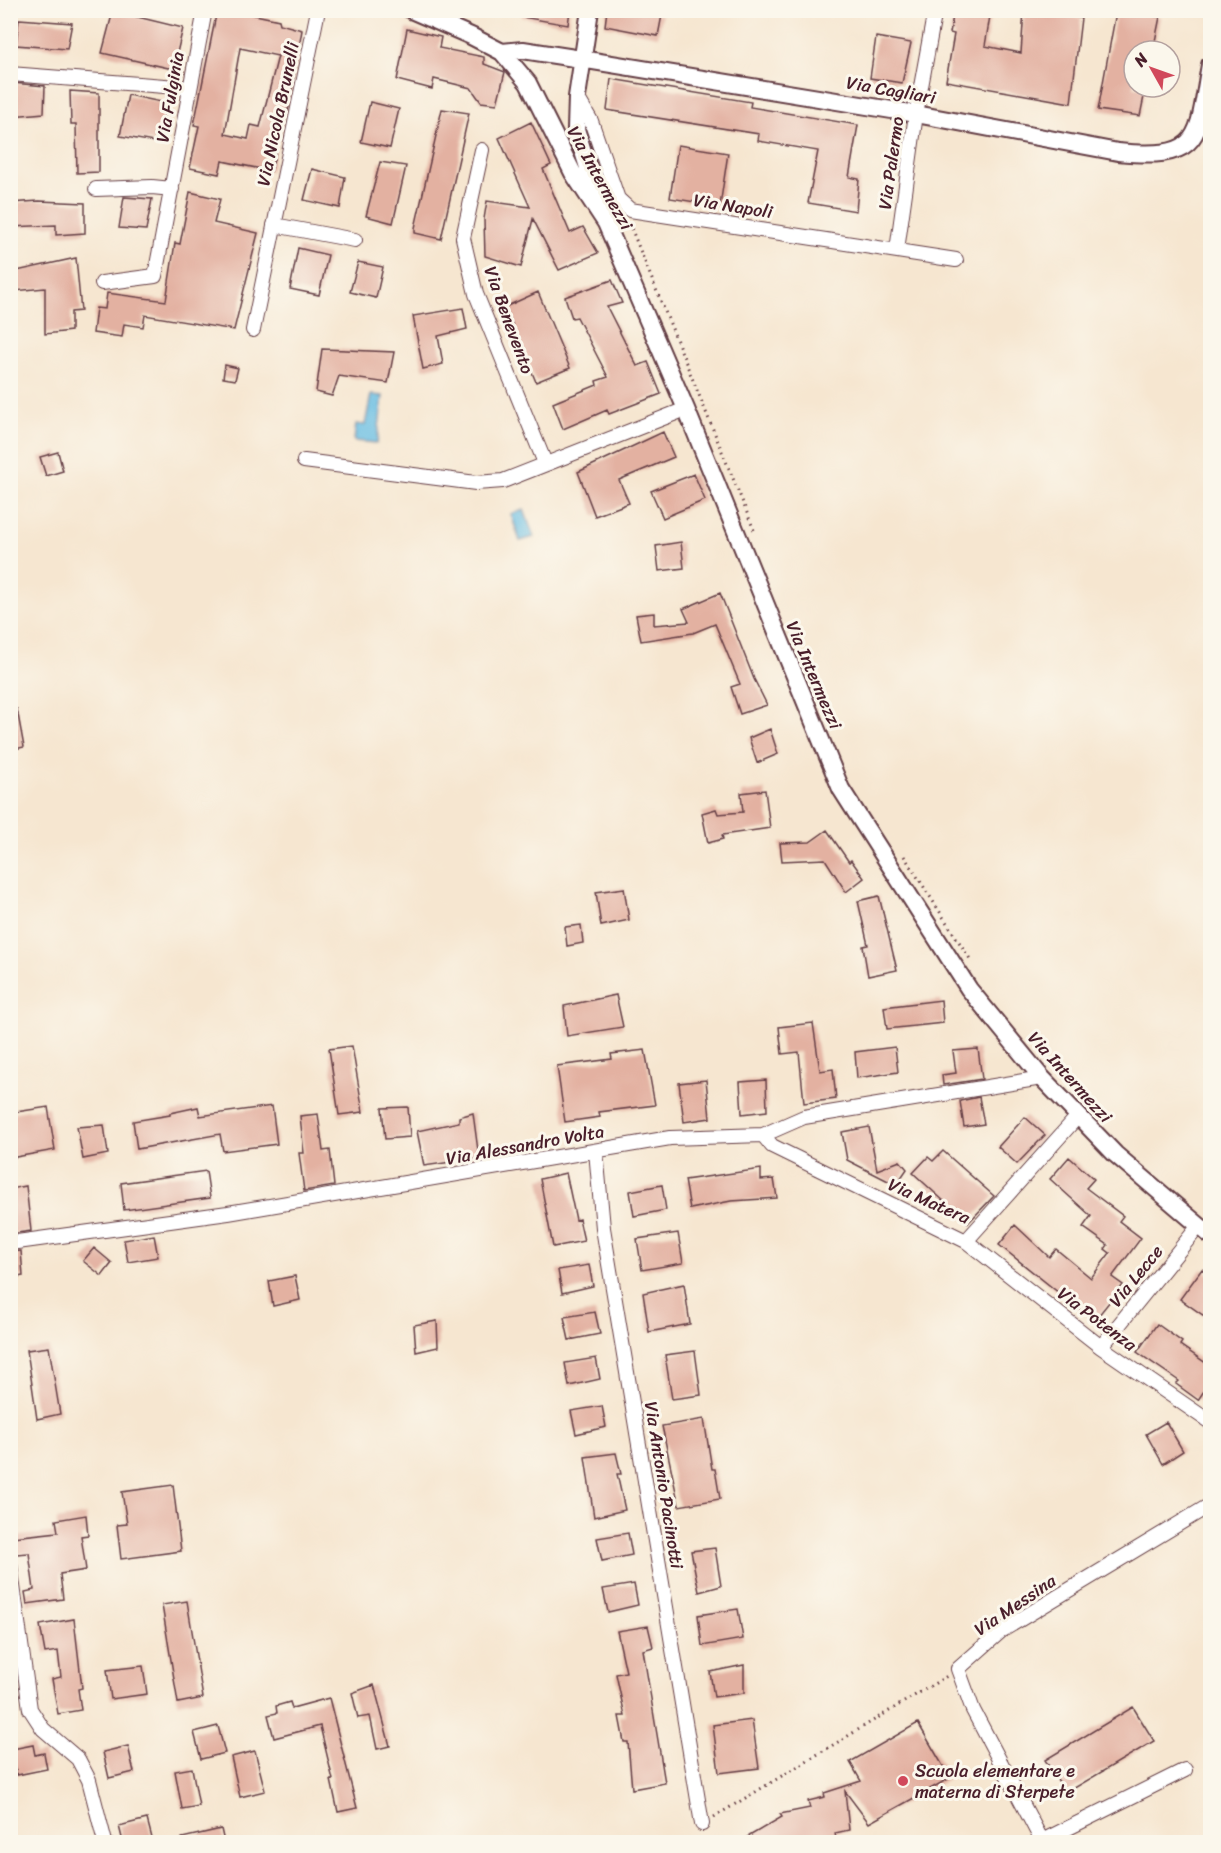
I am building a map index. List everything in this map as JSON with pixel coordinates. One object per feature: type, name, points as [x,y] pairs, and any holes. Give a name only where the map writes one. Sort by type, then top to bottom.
[{"type":"street","name":"Via Fulginia","points":[[102,284],[155,276],[205,10]]},
{"type":"street","name":"Via Nicola Brunelli","points":[[253,330],[318,10]]},
{"type":"street","points":[[411,10],[502,52]]},
{"type":"street","points":[[590,10],[581,59],[576,129],[606,223]]},
{"type":"street","name":"Via Palermo","points":[[897,250],[916,114],[935,10]]},
{"type":"street","name":"Via Cagliari","points":[[502,52],[523,50],[581,59],[916,114],[1118,152],[1152,155],[1171,153],[1186,145],[1195,134],[1201,118],[1210,65]]},
{"type":"street","name":"Via Intermezzi","points":[[502,52],[528,83],[573,173],[606,223],[686,409],[841,789],[969,989],[1042,1078],[1115,1154],[1204,1231]]},
{"type":"street","points":[[10,74],[190,88]]},
{"type":"street","points":[[577,97],[591,121],[618,199]]},
{"type":"street","name":"Via Benevento","points":[[482,150],[463,238],[476,294],[545,462]]},
{"type":"street","points":[[96,189],[172,189]]},
{"type":"street","name":"Via Napoli","points":[[618,199],[630,210],[956,260]]},
{"type":"street","points":[[274,225],[355,240]]},
{"type":"street","points":[[304,461],[476,483],[503,481],[545,462],[686,409]]},
{"type":"street","name":"Via Alessandro Volta","points":[[10,1243],[228,1213],[670,1138],[763,1136],[804,1117],[1042,1078]]},
{"type":"street","name":"Via Matera","points":[[763,1136],[772,1146],[966,1241],[1078,1116]]},
{"type":"street","name":"Via Antonio Pacinotti","points":[[596,1151],[603,1228],[702,1824]]},
{"type":"street","name":"Via Lecce","points":[[1101,1347],[1204,1231]]},
{"type":"street","name":"Via Potenza","points":[[966,1241],[1101,1347],[1210,1422]]},
{"type":"street","name":"Via Messina","points":[[958,1669],[1002,1631],[1210,1505]]},
{"type":"street","points":[[10,1564],[30,1709],[43,1729],[78,1759],[89,1780],[105,1842]]},
{"type":"street","points":[[958,1669],[973,1710],[1042,1841],[1185,1770]]},
{"type":"path","points":[[618,199],[758,538]]},
{"type":"path","points":[[903,854],[973,963]]},
{"type":"path","points":[[702,1824],[958,1669]]},
{"type":"water","points":[[371,395],[383,396],[377,443],[354,441],[356,424],[365,425]]},
{"type":"water","points":[[524,510],[534,537],[520,541],[511,514]]},
{"type":"building","points":[[217,10],[246,10],[246,13],[279,20],[280,24],[302,30],[288,111],[286,110],[271,171],[222,161],[219,174],[190,168],[199,126],[194,125]],"holes":[[[240,48],[278,56],[260,127],[251,125],[248,139],[225,134]]]},
{"type":"building","points":[[523,10],[570,10],[568,25],[522,17]]},
{"type":"building","points":[[607,10],[640,10],[662,15],[658,36],[605,26]]},
{"type":"building","points":[[954,10],[991,10],[985,46],[1021,53],[1024,10],[1081,18],[1071,103],[946,81],[954,34],[950,33]]},
{"type":"building","points":[[113,11],[183,28],[173,69],[102,53]]},
{"type":"building","points":[[1116,12],[1160,17],[1155,39],[1122,39],[1122,99],[1144,99],[1140,116],[1098,110]]},
{"type":"building","points":[[19,19],[72,23],[67,49],[16,45]]},
{"type":"building","points":[[407,29],[441,37],[439,48],[484,57],[484,64],[505,72],[497,104],[481,102],[471,88],[434,79],[432,89],[397,80]]},
{"type":"building","points":[[876,37],[911,43],[902,83],[870,78]]},
{"type":"building","points":[[611,79],[751,102],[750,107],[858,125],[849,177],[859,179],[856,211],[808,203],[818,151],[758,141],[759,134],[607,110]]},
{"type":"building","points":[[12,83],[45,86],[44,113],[12,116]]},
{"type":"building","points":[[70,91],[99,93],[99,172],[77,173],[76,124],[71,124]]},
{"type":"building","points":[[128,95],[166,103],[159,143],[120,136]]},
{"type":"building","points":[[370,102],[399,109],[390,148],[361,142]]},
{"type":"building","points":[[442,109],[469,113],[441,239],[415,233],[415,228]]},
{"type":"building","points":[[531,122],[551,165],[543,169],[570,233],[583,227],[598,253],[559,270],[533,219],[521,267],[485,256],[484,219],[487,201],[530,207],[499,138]]},
{"type":"building","points":[[678,145],[728,153],[720,206],[670,198]]},
{"type":"building","points":[[380,162],[406,166],[393,223],[366,216]]},
{"type":"building","points":[[312,169],[345,177],[340,208],[304,200]]},
{"type":"building","points":[[190,192],[220,199],[214,223],[258,233],[234,330],[145,315],[143,327],[124,324],[122,337],[93,333],[96,308],[105,309],[107,293],[166,301],[175,243],[180,244]]},
{"type":"building","points":[[124,197],[152,199],[146,230],[119,228]]},
{"type":"building","points":[[39,201],[85,203],[85,233],[56,235],[56,225],[10,227],[10,203]]},
{"type":"building","points":[[298,248],[328,255],[319,295],[290,289]]},
{"type":"building","points":[[76,258],[81,311],[71,312],[71,331],[45,334],[45,288],[14,291],[12,272]]},
{"type":"building","points":[[358,262],[383,267],[376,298],[350,292]]},
{"type":"building","points":[[612,280],[622,303],[607,307],[637,366],[648,362],[661,394],[609,414],[607,410],[563,429],[553,403],[597,385],[596,381],[608,377],[577,317],[572,318],[565,297]]},
{"type":"building","points":[[538,292],[570,368],[536,382],[505,307]]},
{"type":"building","points":[[463,308],[467,329],[438,336],[443,364],[423,369],[413,316]]},
{"type":"building","points":[[322,349],[394,352],[388,383],[339,376],[332,396],[316,392]]},
{"type":"building","points":[[225,365],[238,368],[235,380],[223,378]]},
{"type":"building","points":[[663,432],[674,457],[619,480],[629,503],[595,516],[578,472]]},
{"type":"building","points":[[58,452],[63,471],[46,476],[40,457]]},
{"type":"building","points":[[694,474],[705,500],[663,518],[651,491]]},
{"type":"building","points":[[681,542],[684,568],[659,571],[656,546]]},
{"type":"building","points":[[720,593],[754,679],[767,705],[740,714],[731,687],[740,684],[715,624],[693,633],[641,641],[636,615],[654,613],[654,625],[689,622],[683,609]]},
{"type":"building","points":[[10,709],[17,709],[24,747],[10,750]]},
{"type":"building","points":[[770,729],[778,754],[757,763],[749,738]]},
{"type":"building","points":[[765,790],[770,828],[722,835],[723,839],[708,843],[702,813],[716,809],[718,814],[743,812],[741,793]]},
{"type":"building","points":[[827,830],[849,862],[851,860],[864,878],[846,892],[825,859],[782,861],[780,843],[810,842]]},
{"type":"building","points":[[624,888],[629,920],[601,926],[596,892]]},
{"type":"building","points":[[879,896],[897,970],[868,976],[863,946],[868,945],[858,901]]},
{"type":"building","points":[[581,925],[583,943],[567,946],[565,927]]},
{"type":"building","points":[[616,995],[623,1027],[567,1036],[564,1006]]},
{"type":"building","points":[[941,1000],[943,1023],[887,1029],[884,1007]]},
{"type":"building","points":[[813,1023],[820,1071],[833,1069],[836,1099],[804,1103],[799,1052],[782,1054],[779,1027]]},
{"type":"building","points":[[352,1046],[363,1112],[339,1115],[329,1049]]},
{"type":"building","points":[[895,1047],[898,1072],[857,1078],[855,1052]]},
{"type":"building","points":[[978,1049],[982,1079],[943,1085],[942,1075],[956,1073],[953,1051]]},
{"type":"building","points":[[645,1050],[655,1105],[599,1112],[600,1117],[565,1122],[557,1066],[612,1059],[611,1054]]},
{"type":"building","points":[[706,1080],[710,1118],[684,1122],[679,1083]]},
{"type":"building","points":[[766,1080],[767,1111],[742,1114],[740,1082]]},
{"type":"building","points":[[979,1097],[984,1124],[964,1127],[960,1101]]},
{"type":"building","points":[[272,1106],[277,1144],[223,1151],[220,1134],[137,1149],[133,1121],[170,1115],[170,1113],[198,1107],[200,1116]]},
{"type":"building","points":[[48,1107],[55,1150],[10,1158],[10,1113]]},
{"type":"building","points":[[408,1107],[410,1137],[385,1139],[382,1108]]},
{"type":"building","points":[[473,1113],[479,1158],[424,1166],[417,1131],[459,1122],[459,1117]]},
{"type":"building","points":[[318,1114],[323,1151],[330,1150],[334,1186],[304,1191],[299,1153],[304,1153],[300,1116]]},
{"type":"building","points":[[1025,1117],[1045,1135],[1017,1164],[998,1147]]},
{"type":"building","points":[[104,1125],[108,1154],[83,1159],[77,1127]]},
{"type":"building","points":[[869,1127],[877,1170],[900,1161],[907,1169],[896,1185],[847,1160],[842,1132]]},
{"type":"building","points":[[943,1151],[994,1196],[968,1223],[913,1173],[928,1157],[933,1161]]},
{"type":"building","points":[[1069,1157],[1094,1179],[1086,1188],[1123,1216],[1119,1221],[1141,1238],[1112,1277],[1123,1285],[1094,1321],[999,1245],[1015,1225],[1049,1257],[1056,1249],[1091,1278],[1110,1253],[1105,1249],[1108,1245],[1083,1227],[1091,1216],[1050,1179]]},
{"type":"building","points":[[761,1169],[761,1180],[774,1179],[777,1198],[731,1201],[690,1209],[685,1180]]},
{"type":"building","points":[[206,1171],[210,1198],[124,1210],[121,1183]]},
{"type":"building","points":[[566,1173],[576,1220],[579,1219],[584,1241],[553,1247],[540,1179]]},
{"type":"building","points":[[662,1185],[666,1210],[634,1216],[630,1191]]},
{"type":"building","points":[[26,1186],[31,1231],[10,1234],[10,1189]]},
{"type":"building","points":[[678,1233],[683,1263],[642,1270],[637,1239]]},
{"type":"building","points":[[154,1235],[158,1257],[128,1262],[124,1240]]},
{"type":"building","points":[[94,1248],[112,1263],[102,1276],[83,1261]]},
{"type":"building","points":[[21,1251],[23,1276],[10,1278],[10,1252]]},
{"type":"building","points":[[589,1265],[593,1286],[562,1293],[558,1270]]},
{"type":"building","points":[[1202,1269],[1210,1275],[1210,1320],[1180,1299]]},
{"type":"building","points":[[295,1276],[300,1300],[273,1306],[269,1281]]},
{"type":"building","points":[[684,1284],[690,1324],[649,1332],[643,1293]]},
{"type":"building","points":[[595,1312],[600,1334],[569,1340],[564,1317]]},
{"type":"building","points":[[437,1321],[438,1347],[416,1352],[414,1325]]},
{"type":"building","points":[[1157,1324],[1182,1342],[1180,1345],[1210,1366],[1210,1382],[1198,1400],[1176,1384],[1179,1381],[1137,1352]]},
{"type":"building","points":[[49,1347],[60,1414],[37,1419],[27,1350]]},
{"type":"building","points":[[695,1351],[701,1395],[672,1399],[665,1355]]},
{"type":"building","points":[[596,1358],[600,1379],[569,1386],[565,1363]]},
{"type":"building","points":[[602,1406],[606,1427],[576,1434],[571,1411]]},
{"type":"building","points":[[704,1419],[712,1469],[715,1469],[720,1499],[679,1506],[662,1426]]},
{"type":"building","points":[[1166,1422],[1183,1451],[1163,1464],[1146,1434]]},
{"type":"building","points":[[616,1453],[621,1474],[617,1474],[625,1510],[594,1517],[585,1457]]},
{"type":"building","points":[[173,1485],[181,1551],[121,1559],[117,1525],[127,1524],[122,1492]]},
{"type":"building","points":[[86,1515],[88,1535],[81,1536],[86,1570],[60,1574],[63,1599],[27,1604],[25,1592],[34,1590],[29,1553],[16,1554],[13,1537],[58,1532],[56,1520]]},
{"type":"building","points":[[628,1533],[632,1555],[602,1561],[597,1538]]},
{"type":"building","points":[[715,1548],[721,1586],[699,1592],[691,1551]]},
{"type":"building","points":[[634,1584],[638,1605],[608,1612],[603,1589]]},
{"type":"building","points":[[187,1601],[203,1698],[178,1703],[162,1605]]},
{"type":"building","points":[[738,1609],[743,1639],[702,1646],[698,1615]]},
{"type":"building","points":[[74,1619],[82,1688],[78,1689],[81,1710],[58,1714],[52,1679],[61,1677],[58,1651],[45,1653],[40,1625]]},
{"type":"building","points":[[648,1626],[653,1647],[643,1650],[665,1783],[632,1789],[628,1742],[624,1742],[619,1716],[625,1716],[616,1674],[626,1672],[617,1631]]},
{"type":"building","points":[[744,1665],[744,1693],[714,1697],[710,1672]]},
{"type":"building","points":[[143,1666],[147,1694],[111,1699],[107,1670]]},
{"type":"building","points":[[374,1685],[390,1746],[377,1749],[370,1716],[358,1718],[352,1693]]},
{"type":"building","points":[[329,1698],[357,1808],[338,1812],[320,1726],[274,1738],[268,1715],[277,1713],[276,1706],[290,1702],[292,1708]]},
{"type":"building","points":[[1133,1707],[1154,1741],[1066,1793],[1045,1760]]},
{"type":"building","points":[[752,1720],[759,1768],[719,1773],[713,1725]]},
{"type":"building","name":"Scuola elementare e materna di Sterpete","points":[[918,1723],[950,1778],[869,1823],[845,1791],[849,1830],[835,1833],[836,1839],[820,1842],[739,1842],[782,1817],[780,1814],[810,1808],[808,1801],[825,1797],[824,1793],[861,1781],[850,1762]]},
{"type":"building","points":[[218,1726],[225,1753],[201,1759],[194,1732]]},
{"type":"building","points":[[33,1745],[35,1755],[44,1753],[47,1769],[17,1775],[12,1749]]},
{"type":"building","points":[[128,1746],[134,1772],[109,1778],[103,1752]]},
{"type":"building","points":[[255,1751],[265,1791],[240,1797],[231,1757]]},
{"type":"building","points":[[192,1768],[199,1806],[182,1809],[175,1771]]},
{"type":"building","points":[[147,1819],[153,1842],[123,1842],[119,1826]]},
{"type":"building","points":[[221,1829],[224,1842],[182,1842],[182,1838]]},
{"type":"place","name":"Scuola elementare e materna di Sterpete","points":[[903,1781]]}]
